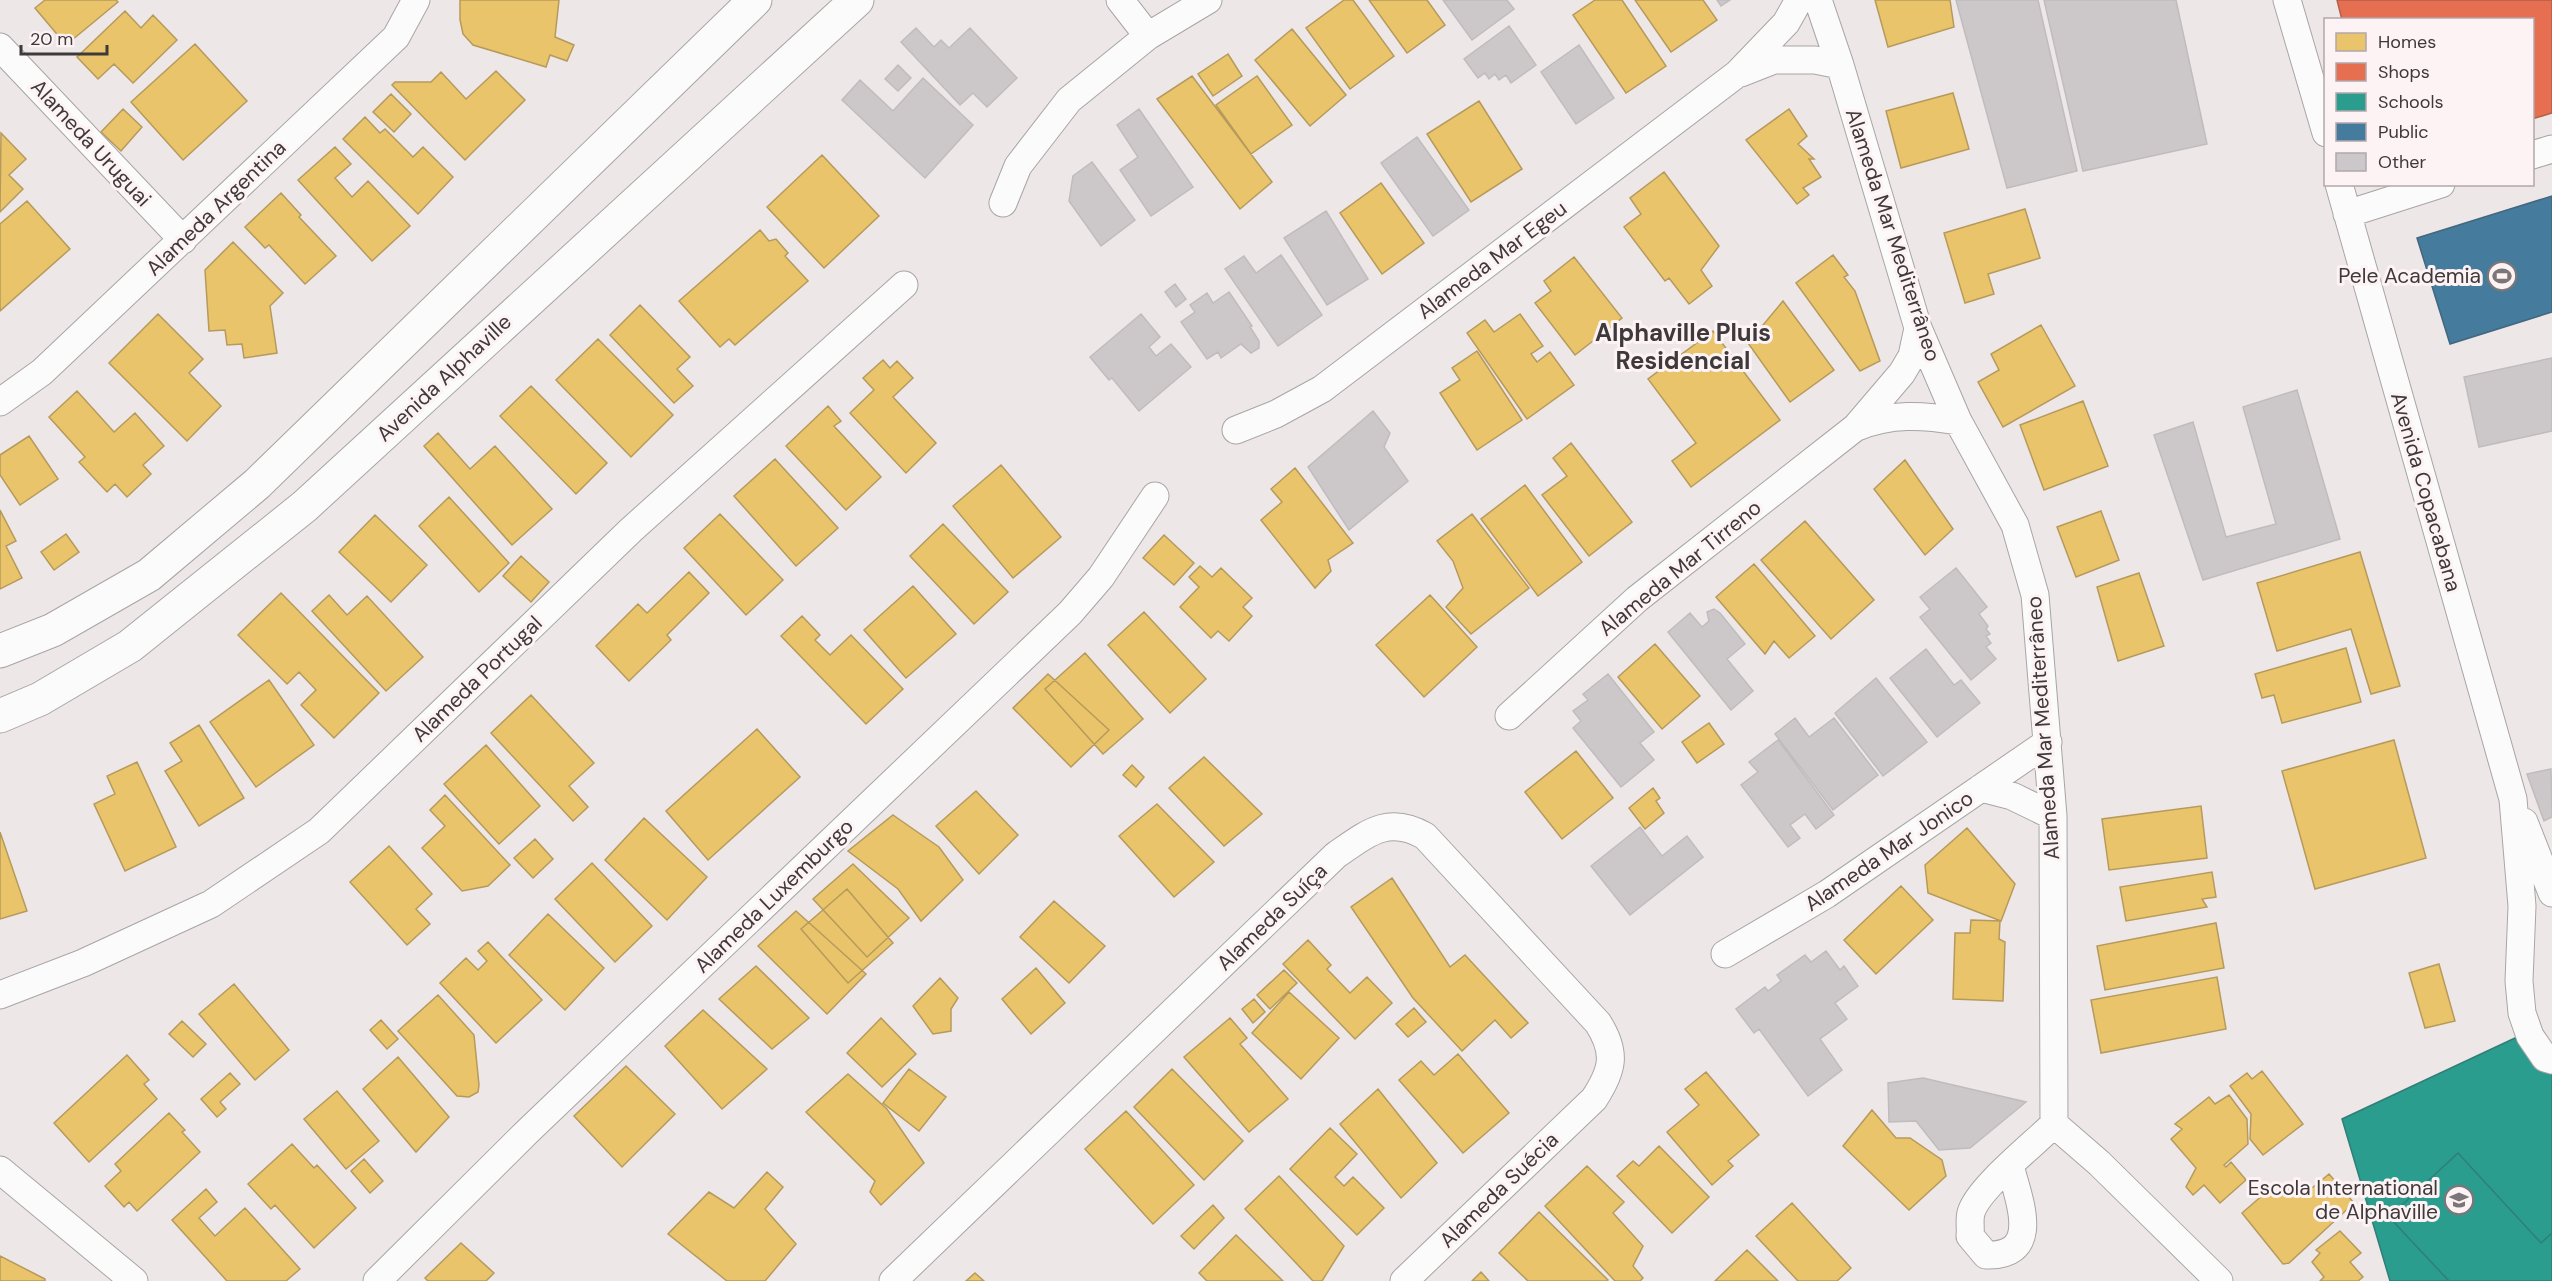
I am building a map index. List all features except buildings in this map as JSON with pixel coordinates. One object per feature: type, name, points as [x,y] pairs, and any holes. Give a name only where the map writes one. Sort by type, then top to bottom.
[{"type":"main road","points":[[0,651],[53,630],[149,574],[256,484],[755,0]]},
{"type":"main road","name":"Avenida Alphaville","points":[[0,716],[40,699],[130,646],[305,506],[857,0]]},
{"type":"street","name":"Alameda Argentina","points":[[0,402],[42,372],[396,37],[416,0]]},
{"type":"street","points":[[1120,0],[1148,36]]},
{"type":"street","points":[[1003,203],[1018,166],[1069,100],[1148,36],[1209,0]]},
{"type":"street","name":"Alameda Mar Egeu","points":[[1236,430],[1276,414],[1322,389],[1737,74],[1786,22],[1799,0]]},
{"type":"street","name":"Alameda Mar Mediterrâneo","points":[[1818,0],[1840,65],[1918,328],[1958,421],[2014,525],[2035,595],[2053,816],[2054,1124]]},
{"type":"street","points":[[2287,0],[2324,130]]},
{"type":"street","name":"Alameda Uruguai","points":[[0,47],[183,240]]},
{"type":"street","name":"Alameda Mar Egeu","points":[[1737,74],[1774,60],[1815,60],[1840,65]]},
{"type":"street","points":[[2534,154],[2552,149]]},
{"type":"street","name":"Avenida Copacabana","points":[[2340,186],[2513,799],[2552,893]]},
{"type":"street","points":[[2347,214],[2434,186]]},
{"type":"street","name":"Alameda Portugal","points":[[0,995],[84,963],[211,904],[319,831],[631,530],[903,285]]},
{"type":"street","name":"Alameda Mar Tirreno","points":[[1509,716],[1637,599],[1856,427],[1902,373],[1912,356],[1918,328]]},
{"type":"street","name":"Alameda Mar Tirreno","points":[[1856,427],[1892,416],[1933,417],[1958,421]]},
{"type":"street","name":"Alameda Luxemburgo","points":[[377,1281],[527,1132],[1070,613],[1101,577],[1155,496]]},
{"type":"street","name":"Alameda Mar Jonico","points":[[1725,954],[1827,894],[2048,742]]},
{"type":"street","points":[[1981,788],[2012,796],[2053,816]]},
{"type":"street","name":"Avenida Copacabana","points":[[2513,799],[2522,906],[2519,981],[2522,1013],[2530,1036],[2545,1058],[2552,1060]]},
{"type":"street","name":"Alameda Suíça","points":[[893,1281],[1336,855],[1363,837],[1391,826],[1409,827],[1425,836],[1598,1023],[1609,1039],[1611,1056],[1607,1080],[1594,1099]]},
{"type":"street","name":"Alameda Suécia","points":[[1404,1281],[1594,1099]]},
{"type":"street","points":[[2010,1166],[2054,1124],[2099,1163],[2219,1281]]},
{"type":"street","points":[[1,1175],[134,1281]]},
{"type":"place","name":"Pele Academia","points":[[2502,276]]},
{"type":"place","name":"Escola International de Alphaville","points":[[2459,1200]]},
{"type":"district","name":"Alphaville Pluis Residencial","points":[[1683,347]]}]
